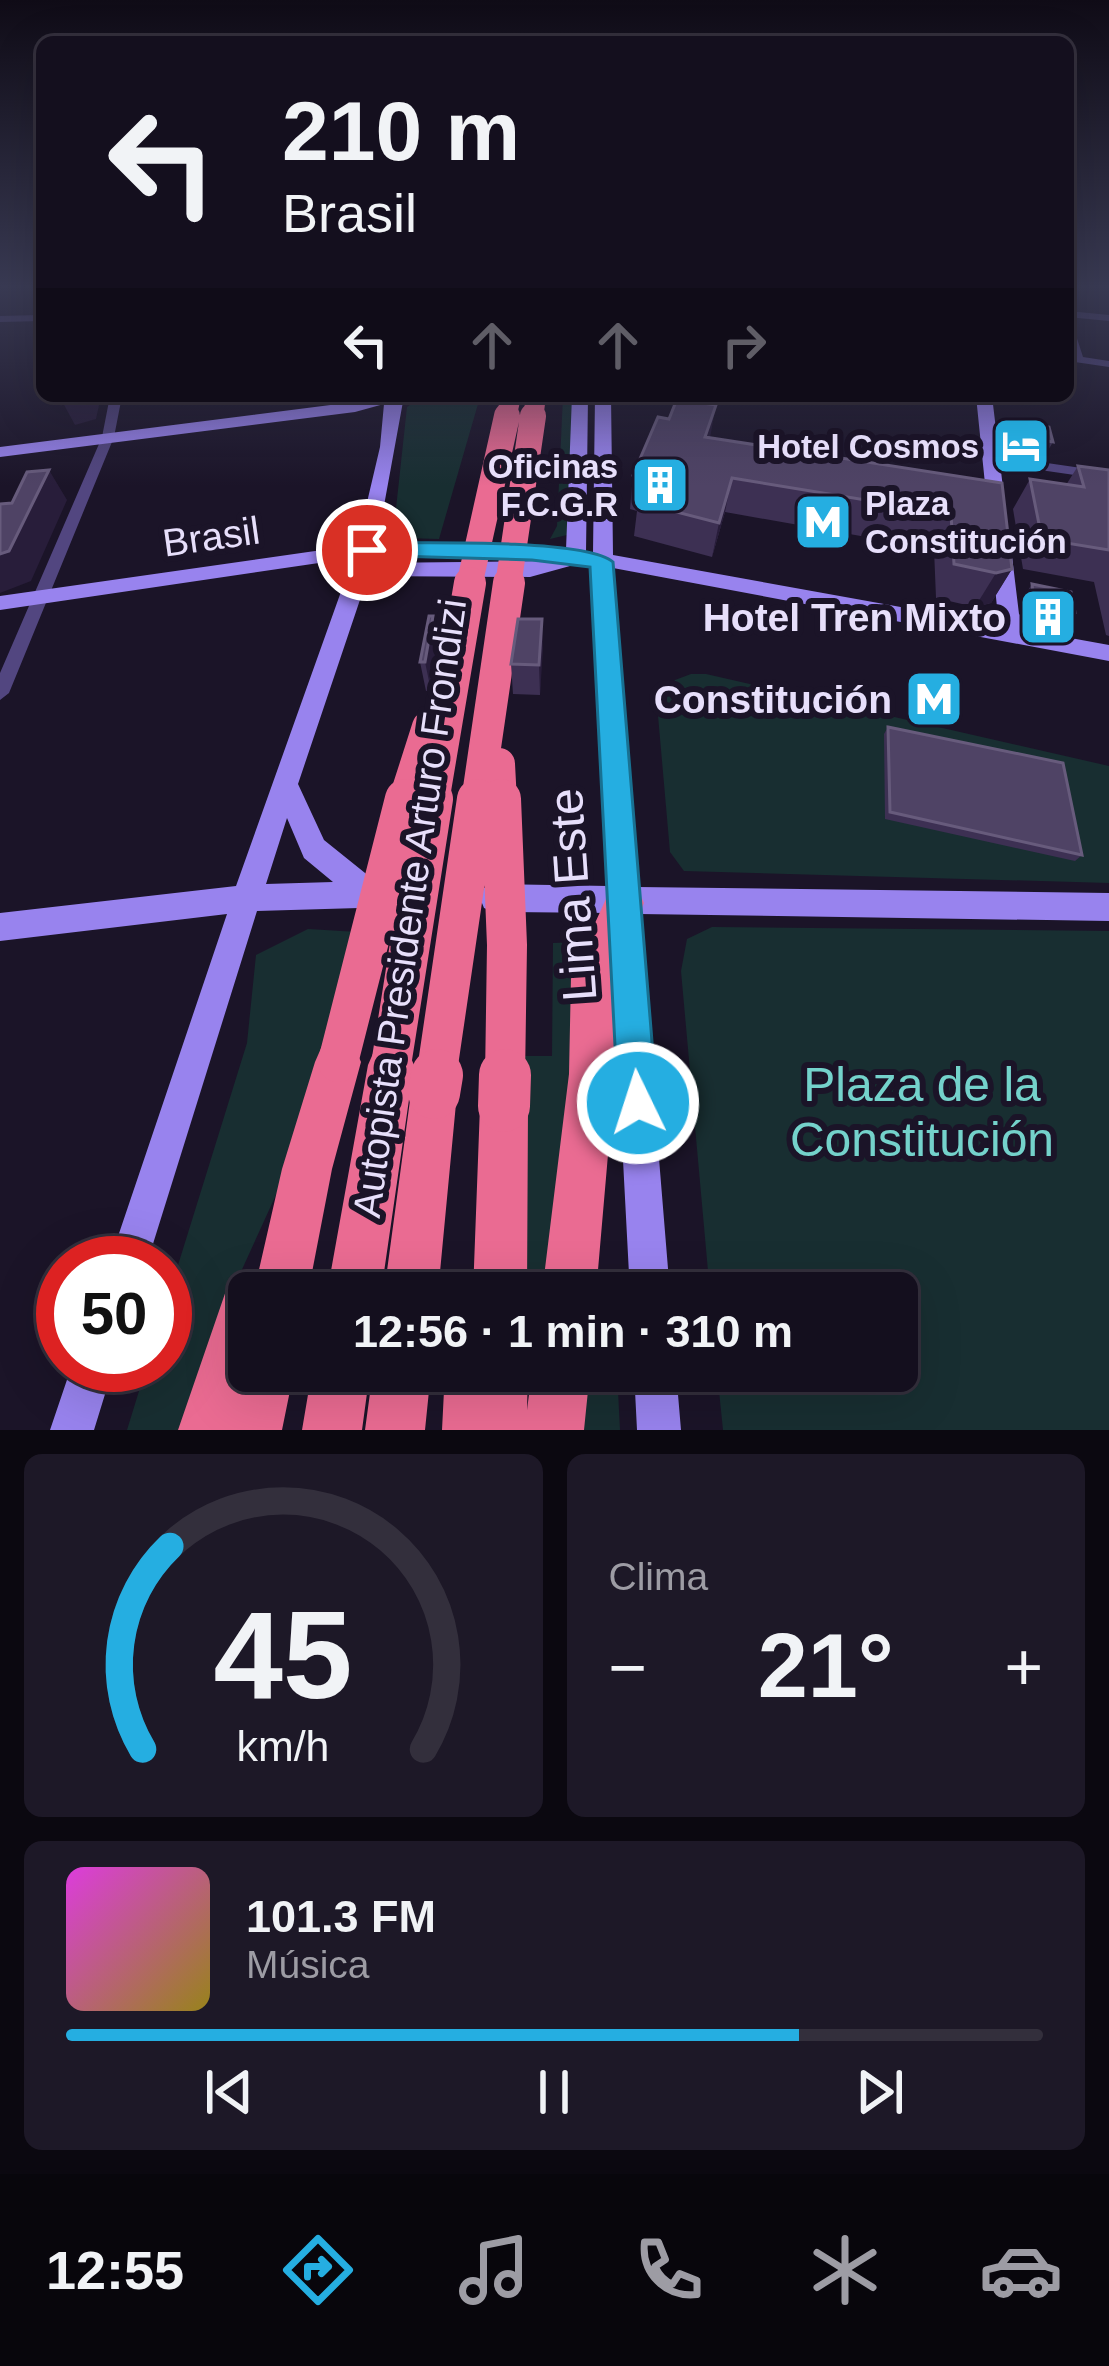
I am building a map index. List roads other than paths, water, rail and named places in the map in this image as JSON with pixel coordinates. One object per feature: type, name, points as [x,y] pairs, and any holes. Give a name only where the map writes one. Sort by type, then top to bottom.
[{"type":"highway","name":"Autopista Presidente Arturo Frondizi","points":[[357,1272],[460,628],[510,402]]},
{"type":"highway","name":"Autopista Presidente Arturo Frondizi","points":[[413,1272],[434,1093],[535,402]]},
{"type":"highway","points":[[285,1272],[307,1169],[398,820],[460,628]]},
{"type":"highway","points":[[479,1272],[494,1108],[502,838],[496,690]]},
{"type":"highway","points":[[571,1272],[592,1074],[592,976],[624,903]]},
{"type":"highway","points":[[494,1108],[499,1272]]},
{"type":"highway","points":[[260,1272],[307,1169]]},
{"type":"highway","points":[[208,1430],[228,1366]]},
{"type":"highway","points":[[252,1430],[260,1392]]},
{"type":"highway","points":[[332,1430],[338,1392]]},
{"type":"highway","points":[[395,1430],[400,1392]]},
{"type":"highway","points":[[472,1430],[473,1392]]},
{"type":"highway","points":[[497,1430],[498,1392]]},
{"type":"highway","points":[[554,1430],[559,1392]]},
{"type":"main road","points":[[0,442],[373,402]]},
{"type":"main road","points":[[137,1236],[364,560],[386,467],[393,402]]},
{"type":"main road","points":[[580,402],[589,561]]},
{"type":"main road","points":[[589,561],[602,402]]},
{"type":"main road","points":[[985,402],[1009,617],[1037,640]]},
{"type":"main road","points":[[0,452],[109,432]]},
{"type":"main road","name":"Brasil","points":[[0,603],[364,560],[530,570],[589,561],[647,566],[1109,653]]},
{"type":"main road","name":"Lima Este","points":[[589,561],[624,903],[649,1272]]},
{"type":"main road","points":[[285,785],[314,849],[369,894]]},
{"type":"main road","points":[[0,927],[250,898],[369,894],[624,903],[1109,907]]},
{"type":"main road","points":[[72,1430],[85,1392]]},
{"type":"main road","points":[[656,1392],[659,1430]]},
{"type":"street","points":[[1074,359],[1109,364]]},
{"type":"street","points":[[0,693],[109,432],[115,402]]},
{"type":"street","points":[[991,459],[1109,476]]},
{"type":"place","name":"Hotel Cosmos","points":[[1021,446]]},
{"type":"place","name":"Oficinas F.C.G.R","points":[[660,485]]},
{"type":"place","name":"Plaza Constitución","points":[[823,522]]},
{"type":"place","name":"Hotel Tren Mixto","points":[[1048,617]]},
{"type":"place","name":"Constitución","points":[[934,699]]},
{"type":"park label","name":"Plaza de la Constitución","points":[[922,1112]]}]
